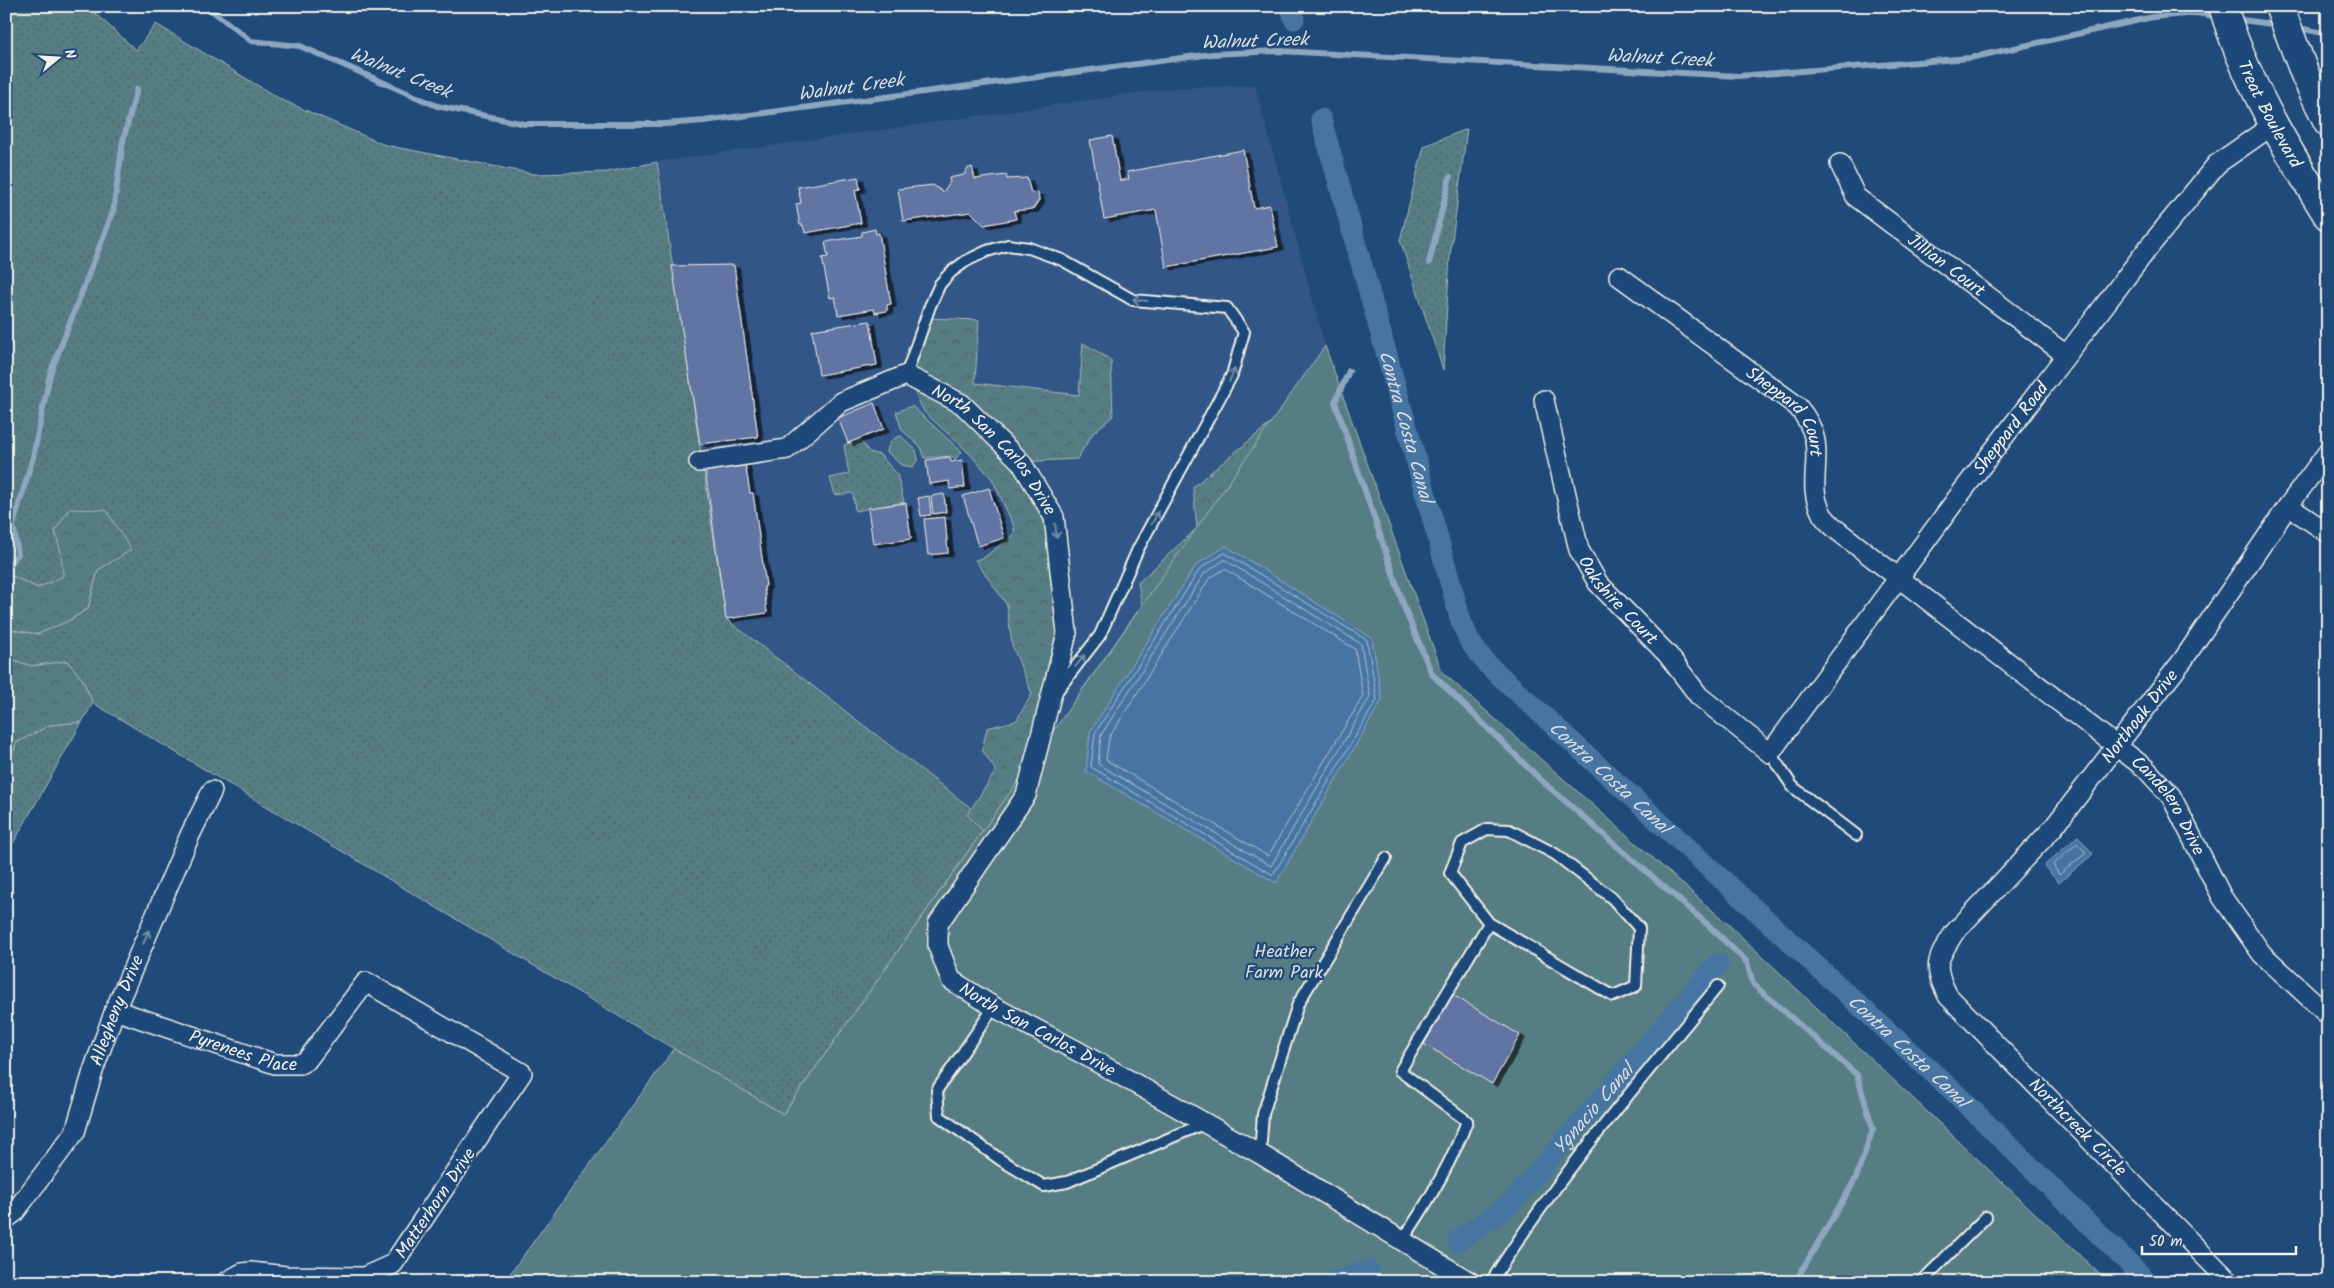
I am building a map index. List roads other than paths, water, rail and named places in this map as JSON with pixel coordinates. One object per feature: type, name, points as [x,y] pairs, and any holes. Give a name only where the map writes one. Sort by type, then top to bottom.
[{"type":"main road","name":"Treat Boulevard","points":[[2223,6],[2235,44],[2273,125],[2328,216]]},
{"type":"main road","points":[[2279,6],[2295,51],[2328,122]]},
{"type":"street","name":"Sheppard Road","points":[[1770,753],[2066,355],[2149,247],[2217,164],[2273,125]]},
{"type":"street","name":"Jillian Court","points":[[1840,164],[1856,197],[2066,355]]},
{"type":"street","name":"Sheppard Court","points":[[1619,276],[1797,406],[1808,419],[1817,444],[1816,492],[1823,516],[1838,531],[1899,578]]},
{"type":"street","points":[[699,462],[787,449],[841,402],[906,374]]},
{"type":"street","name":"North San Carlos Drive","points":[[906,374],[962,404],[1021,462],[1054,517],[1067,633],[1026,795],[938,924],[938,946],[950,980],[994,1007],[1079,1052],[1203,1124],[1260,1154],[1470,1282]]},
{"type":"street","name":"Oakshire Court","points":[[1544,400],[1579,550],[1598,583],[1668,655],[1699,696],[1770,753]]},
{"type":"street","name":"Northoak Drive","points":[[1937,966],[1954,932],[2053,828],[2183,660],[2288,506],[2328,452]]},
{"type":"street","points":[[2288,506],[2328,533]]},
{"type":"street","name":"Candelero Drive","points":[[1899,578],[2145,768],[2171,796],[2222,897],[2262,954],[2328,1015]]},
{"type":"street","name":"Allegheny Drive","points":[[6,1219],[14,1213],[75,1132],[94,1068],[117,1004],[190,835],[212,791]]},
{"type":"street","name":"Northcreek Circle","points":[[1937,966],[1940,981],[1948,996],[2230,1282]]},
{"type":"street","name":"Pyrenees Place","points":[[117,1004],[275,1064],[300,1064],[307,1060],[366,982],[522,1072]]},
{"type":"street","name":"Matterhorn Drive","points":[[226,1282],[242,1274],[252,1272],[283,1279],[364,1277],[393,1264],[522,1072]]},
{"type":"lane","points":[[906,374],[930,306],[940,284],[951,272],[966,261],[987,251],[1008,245],[1030,248],[1062,260],[1133,300],[1227,308],[1244,332],[1232,375],[1138,549],[1100,635],[1050,700]]},
{"type":"lane","points":[[1770,753],[1793,787],[1856,835]]},
{"type":"lane","points":[[1487,829],[1509,830],[1555,854],[1612,898],[1639,928],[1636,986],[1612,996],[1488,922],[1450,873],[1462,843],[1487,829]]},
{"type":"lane","points":[[1260,1154],[1263,1114],[1298,1004],[1386,858]]},
{"type":"lane","points":[[1402,1241],[1426,1205],[1459,1144],[1467,1121],[1400,1071],[1488,922]]},
{"type":"lane","points":[[1491,1282],[1521,1233],[1718,986]]},
{"type":"lane","points":[[994,1007],[937,1090],[940,1116],[1001,1160],[1044,1186],[1067,1182],[1203,1124]]},
{"type":"lane","points":[[1921,1282],[1986,1217]]},
{"type":"water","points":[[1226,546],[1372,638],[1382,700],[1276,883],[1086,771],[1090,732],[1196,565]]},
{"type":"water","points":[[2078,836],[2093,854],[2059,883],[2044,866]]},
{"type":"waterway","name":"Walnut Creek","points":[[206,6],[251,41],[300,46],[437,106],[525,124],[665,124],[704,121],[1212,54],[1280,51],[1738,76],[1970,58],[2153,17],[2196,13],[2220,17]]},
{"type":"waterway","name":"Contra Costa Canal","points":[[1291,6],[1294,19]]},
{"type":"waterway","name":"Walnut Creek","points":[[2234,19],[2279,25]]},
{"type":"waterway","name":"Walnut Creek","points":[[2294,27],[2328,34]]},
{"type":"waterway","points":[[6,568],[18,554],[13,525],[33,457],[50,374],[113,212],[123,141],[137,89]]},
{"type":"waterway","name":"Contra Costa Canal","points":[[1321,119],[1461,621],[1470,642],[1487,664],[1955,1093],[2148,1282]]},
{"type":"waterway","points":[[1429,263],[1450,177]]},
{"type":"waterway","points":[[1349,371],[1335,402],[1406,612],[1432,674],[1542,781],[1708,925],[1747,962],[1753,984],[1857,1075],[1873,1129],[1856,1178],[1795,1282]]},
{"type":"waterway","name":"Ygnacio Canal","points":[[1457,1241],[1509,1205],[1718,964]]},
{"type":"waterway","name":"Ygnacio Canal","points":[[1331,1282],[1369,1271]]},
{"type":"park label","name":"Heather Farm Park","points":[[1284,961]]}]
